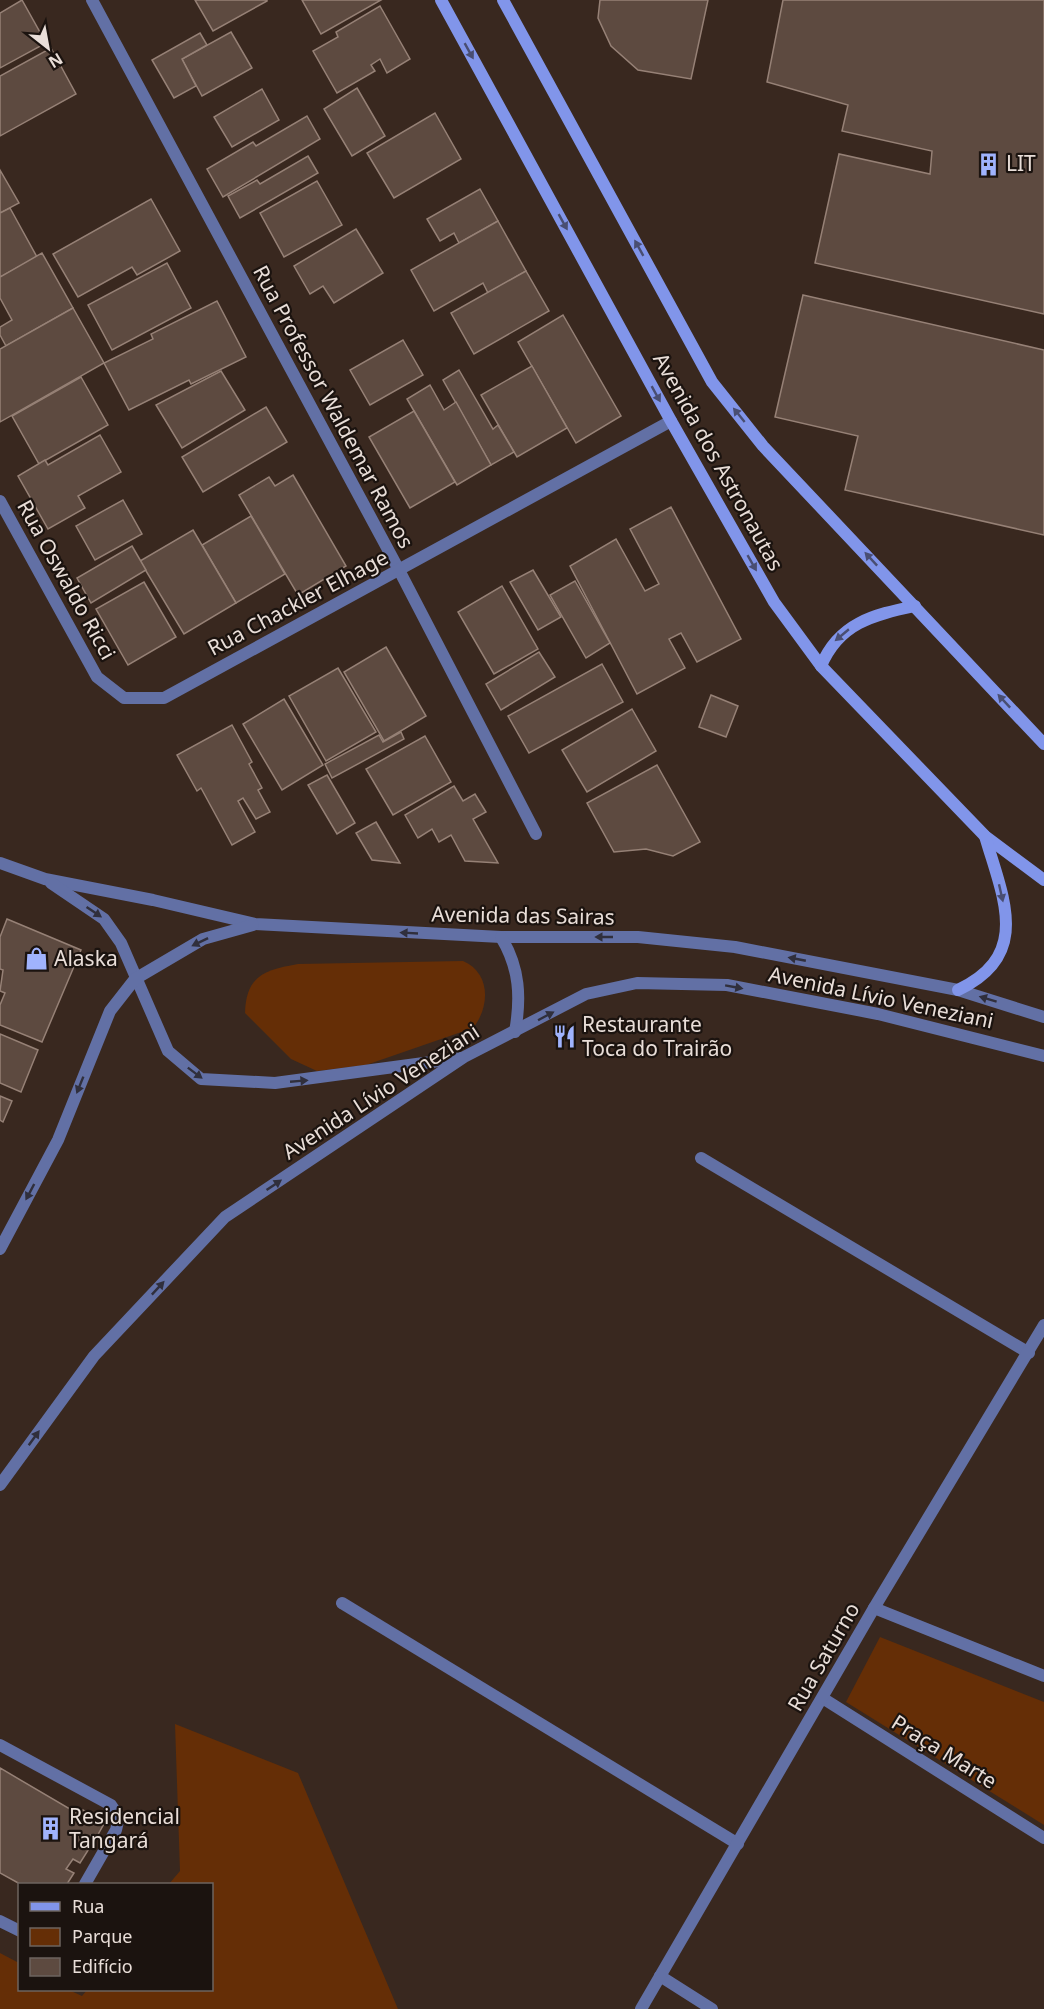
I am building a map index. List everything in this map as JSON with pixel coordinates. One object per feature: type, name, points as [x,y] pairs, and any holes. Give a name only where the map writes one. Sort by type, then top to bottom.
[{"type":"main road","name":"Avenida dos Astronautas","points":[[441,0],[671,421],[774,602],[821,666],[985,836],[1044,880]]},
{"type":"main road","name":"Avenida dos Astronautas","points":[[503,0],[712,382],[763,446],[1044,744]]},
{"type":"main road","points":[[821,666],[828,648],[858,623],[878,614],[915,606]]},
{"type":"main road","points":[[958,990],[980,979],[996,963],[1003,949],[1006,917],[985,836]]},
{"type":"street","name":"Rua Professor Waldemar Ramos","points":[[92,0],[399,570],[536,834]]},
{"type":"street","name":"Rua Chackler Elhage","points":[[164,698],[671,421]]},
{"type":"street","name":"Rua Oswaldo Ricci","points":[[0,501],[97,677],[124,698],[164,698]]},
{"type":"street","name":"Avenida das Sairas","points":[[0,864],[45,879],[153,900],[255,924],[501,938],[638,937],[735,947],[958,990],[1044,1017]]},
{"type":"street","points":[[45,879],[104,919],[121,943],[168,1051],[201,1079],[275,1083],[464,1058]]},
{"type":"street","points":[[0,1249],[58,1140],[110,1011],[135,979],[203,939],[255,924]]},
{"type":"street","points":[[501,938],[511,954],[519,991],[515,1032]]},
{"type":"street","name":"Avenida Lívio Veneziani","points":[[0,1485],[94,1356],[225,1217],[464,1058],[586,994],[637,983],[692,982],[727,985],[878,1014],[1044,1056]]},
{"type":"street","points":[[701,1158],[1029,1353]]},
{"type":"street","name":"Rua Saturno","points":[[641,2009],[824,1699],[874,1608],[1044,1325]]},
{"type":"street","points":[[342,1603],[738,1844]]},
{"type":"street","points":[[874,1608],[1044,1676]]},
{"type":"street","name":"Praça Marte","points":[[824,1699],[1044,1838]]},
{"type":"street","points":[[0,1745],[111,1805],[119,1817],[116,1830],[86,1883]]},
{"type":"street","points":[[0,1921],[18,1930]]},
{"type":"street","points":[[660,1976],[712,2009]]},
{"type":"green space","points":[[463,961],[479,974],[485,991],[483,1010],[473,1028],[366,1065],[317,1071],[291,1059],[245,1013],[246,1001],[253,983],[267,972],[286,966]]},
{"type":"green space","points":[[880,1637],[1044,1702],[1044,1825],[846,1702]]},
{"type":"green space","points":[[175,1724],[298,1773],[398,2009],[0,2009],[0,1953],[18,1962],[18,1991],[71,1991],[82,1996],[86,1991],[213,1991],[213,1883],[170,1883],[180,1871]]},
{"type":"building","points":[[22,0],[46,43],[0,68],[0,13]]},
{"type":"building","points":[[195,0],[267,0],[267,1],[213,31]]},
{"type":"building","points":[[302,0],[381,0],[321,34]]},
{"type":"building","points":[[600,0],[708,0],[691,79],[638,70],[611,46],[598,18]]},
{"type":"building","name":"LIT","points":[[783,0],[1044,0],[1044,314],[815,263],[839,154],[930,174],[932,151],[842,131],[848,105],[767,82]]},
{"type":"building","points":[[380,6],[410,59],[387,73],[380,59],[371,65],[375,71],[337,93],[313,51],[338,37],[336,32]]},
{"type":"building","points":[[231,32],[252,68],[202,96],[182,59]]},
{"type":"building","points":[[200,33],[207,45],[182,59],[196,86],[174,98],[152,60]]},
{"type":"building","points":[[51,48],[76,94],[0,136],[0,76]]},
{"type":"building","points":[[357,88],[385,136],[352,156],[324,109]]},
{"type":"building","points":[[262,89],[279,120],[232,147],[214,117]]},
{"type":"building","points":[[435,113],[461,159],[394,198],[367,153]]},
{"type":"building","points":[[307,116],[320,139],[223,197],[207,169],[253,142],[256,146]]},
{"type":"building","points":[[308,156],[318,173],[240,218],[228,196],[257,180],[260,184]]},
{"type":"building","points":[[0,170],[19,203],[0,213]]},
{"type":"building","points":[[317,181],[342,225],[284,257],[260,213]]},
{"type":"building","points":[[480,189],[498,221],[459,243],[454,233],[440,241],[427,219]]},
{"type":"building","points":[[151,199],[180,251],[137,275],[132,267],[78,297],[53,254]]},
{"type":"building","points":[[10,208],[37,257],[0,277],[0,213]]},
{"type":"building","points":[[498,221],[526,271],[488,293],[483,283],[434,311],[411,270]]},
{"type":"building","points":[[356,229],[383,273],[334,303],[323,286],[310,294],[294,266]]},
{"type":"building","points":[[42,253],[73,308],[6,346],[0,335],[0,327],[12,320],[0,298],[0,277]]},
{"type":"building","points":[[167,263],[191,308],[112,350],[88,305]]},
{"type":"building","points":[[526,271],[549,311],[474,354],[451,313]]},
{"type":"building","points":[[803,295],[1044,350],[1044,535],[845,490],[858,436],[775,417]]},
{"type":"building","points":[[217,301],[246,357],[191,384],[189,380],[129,410],[104,363],[153,339],[151,334]]},
{"type":"building","points":[[73,308],[104,363],[0,422],[0,349]]},
{"type":"building","points":[[563,315],[621,416],[576,443],[518,342]]},
{"type":"building","points":[[403,340],[423,375],[370,405],[350,370]]},
{"type":"building","points":[[532,366],[567,428],[517,457],[481,395]]},
{"type":"building","points":[[459,370],[493,429],[498,425],[514,452],[491,465],[443,380]]},
{"type":"building","points":[[221,371],[245,410],[182,448],[156,405]]},
{"type":"building","points":[[81,377],[108,425],[39,464],[12,416]]},
{"type":"building","points":[[430,385],[444,410],[456,402],[491,465],[457,485],[407,399]]},
{"type":"building","points":[[266,407],[287,442],[203,492],[182,457]]},
{"type":"building","points":[[414,411],[455,482],[410,508],[369,437]]},
{"type":"building","points":[[100,435],[121,472],[78,496],[85,508],[48,529],[18,476],[45,460],[48,465]]},
{"type":"building","points":[[293,475],[346,566],[298,595],[239,495],[269,477],[275,486]]},
{"type":"building","points":[[123,500],[142,534],[95,560],[76,526]]},
{"type":"building","points":[[671,507],[741,639],[697,662],[681,633],[669,639],[685,668],[637,694],[570,566],[616,539],[645,591],[659,584],[630,529]]},
{"type":"building","points":[[251,516],[285,574],[236,603],[202,545]]},
{"type":"building","points":[[193,530],[236,603],[184,634],[140,561]]},
{"type":"building","points":[[132,546],[146,570],[91,603],[77,578]]},
{"type":"building","points":[[533,570],[561,617],[538,630],[510,582]]},
{"type":"building","points":[[575,581],[610,643],[586,658],[550,595]]},
{"type":"building","points":[[144,582],[176,637],[128,665],[96,609]]},
{"type":"building","points":[[502,586],[538,649],[494,674],[458,612]]},
{"type":"building","points":[[386,647],[426,716],[384,741],[344,672]]},
{"type":"building","points":[[539,652],[555,677],[501,710],[486,684]]},
{"type":"building","points":[[602,664],[623,702],[529,753],[508,716]]},
{"type":"building","points":[[338,668],[376,732],[326,761],[289,696]]},
{"type":"building","points":[[711,695],[738,706],[726,737],[699,727]]},
{"type":"building","points":[[284,699],[323,765],[282,790],[243,724]]},
{"type":"building","points":[[632,709],[656,751],[587,792],[562,750]]},
{"type":"building","points":[[232,725],[252,762],[249,764],[262,788],[258,790],[270,812],[256,819],[243,798],[238,801],[255,832],[232,845],[201,788],[197,791],[177,755]]},
{"type":"building","points":[[401,732],[404,739],[332,778],[325,764],[379,735],[383,742]]},
{"type":"building","points":[[425,736],[451,782],[393,815],[366,769]]},
{"type":"building","points":[[657,765],[700,842],[673,856],[646,849],[614,852],[587,803]]},
{"type":"building","points":[[327,775],[355,823],[337,834],[308,785]]},
{"type":"building","points":[[454,786],[463,801],[475,794],[486,812],[473,819],[498,863],[465,861],[451,835],[439,842],[432,829],[418,838],[405,815]]},
{"type":"building","points":[[376,822],[400,863],[372,860],[356,833]]},
{"type":"building","points":[[7,919],[81,950],[42,1042],[0,1025],[0,1005],[5,993],[0,991],[3,970],[0,969],[0,937]]},
{"type":"building","points":[[0,1034],[38,1050],[21,1092],[0,1083]]},
{"type":"building","points":[[0,1096],[12,1101],[3,1122],[0,1120]]},
{"type":"building","name":"Residencial Tangará","points":[[0,1768],[80,1815],[83,1810],[105,1822],[96,1838],[91,1835],[87,1841],[92,1844],[80,1863],[73,1859],[66,1869],[74,1873],[68,1883],[18,1883],[0,1873]]},
{"type":"place","name":"LIT","points":[[988,164]]},
{"type":"place","name":"Alaska","points":[[36,959]]},
{"type":"place","name":"Restaurante Toca do Trairão","points":[[564,1037]]},
{"type":"place","name":"Residencial Tangará","points":[[51,1829]]}]
